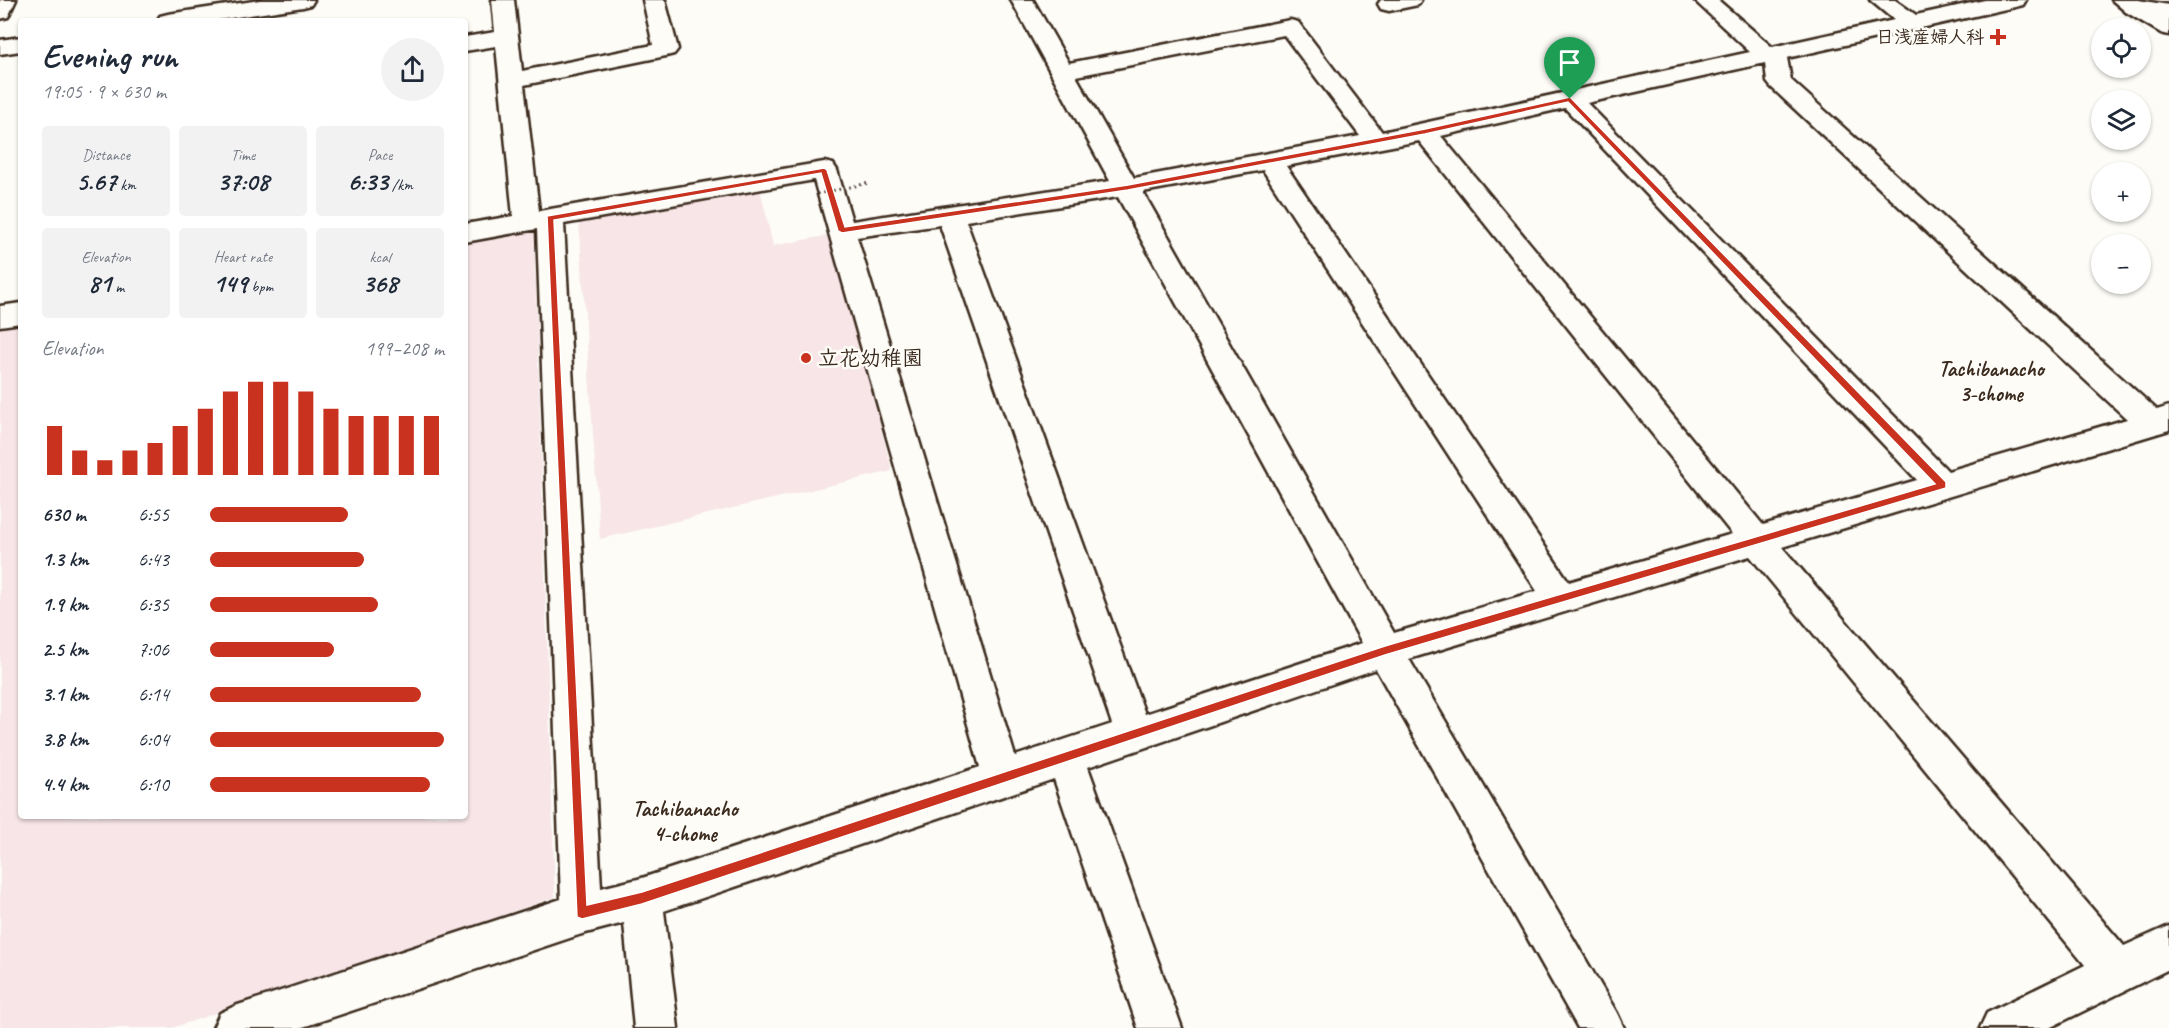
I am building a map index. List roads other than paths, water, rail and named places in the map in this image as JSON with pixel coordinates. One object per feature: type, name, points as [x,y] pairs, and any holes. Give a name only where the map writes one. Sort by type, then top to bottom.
[{"type":"street","points":[[0,12],[5,0]]},
{"type":"street","points":[[187,18],[303,0]]},
{"type":"street","points":[[503,0],[512,80],[538,220],[582,913]]},
{"type":"street","points":[[512,80],[666,49],[654,0]]},
{"type":"street","points":[[1023,0],[1385,651],[1602,1028]]},
{"type":"street","points":[[1705,0],[1771,54],[1779,82],[2163,422]]},
{"type":"street","points":[[1881,0],[1912,23]]},
{"type":"street","points":[[842,231],[1128,187],[1425,132],[2015,0]]},
{"type":"street","points":[[2128,4],[2169,12]]},
{"type":"street","points":[[2128,4],[2169,28]]},
{"type":"street","points":[[1063,71],[1290,27],[1376,141]]},
{"type":"street","points":[[468,44],[507,37]]},
{"type":"street","points":[[0,47],[18,44]]},
{"type":"street","points":[[1570,99],[1942,485]]},
{"type":"street","points":[[1425,132],[1756,540],[2118,972]]},
{"type":"street","points":[[1270,161],[1561,598]]},
{"type":"street","points":[[468,232],[824,170],[1002,778]]},
{"type":"street","points":[[950,214],[1134,734]]},
{"type":"street","points":[[0,316],[18,313]]},
{"type":"street","points":[[235,1028],[582,913],[642,898],[1385,651],[1942,485],[2163,422]]},
{"type":"street","points":[[1065,756],[1160,1028]]},
{"type":"street","points":[[642,898],[656,1028]]},
{"type":"street","points":[[2002,1028],[2169,947]]},
{"type":"place","name":"日浅産婦人科","points":[[1998,37]]},
{"type":"place","name":"立花幼稚園","points":[[806,358]]},
{"type":"district","name":"Tachibanacho 3-chome","points":[[1991,382]]},
{"type":"district","name":"Tachibanacho 4-chome","points":[[685,822]]}]
